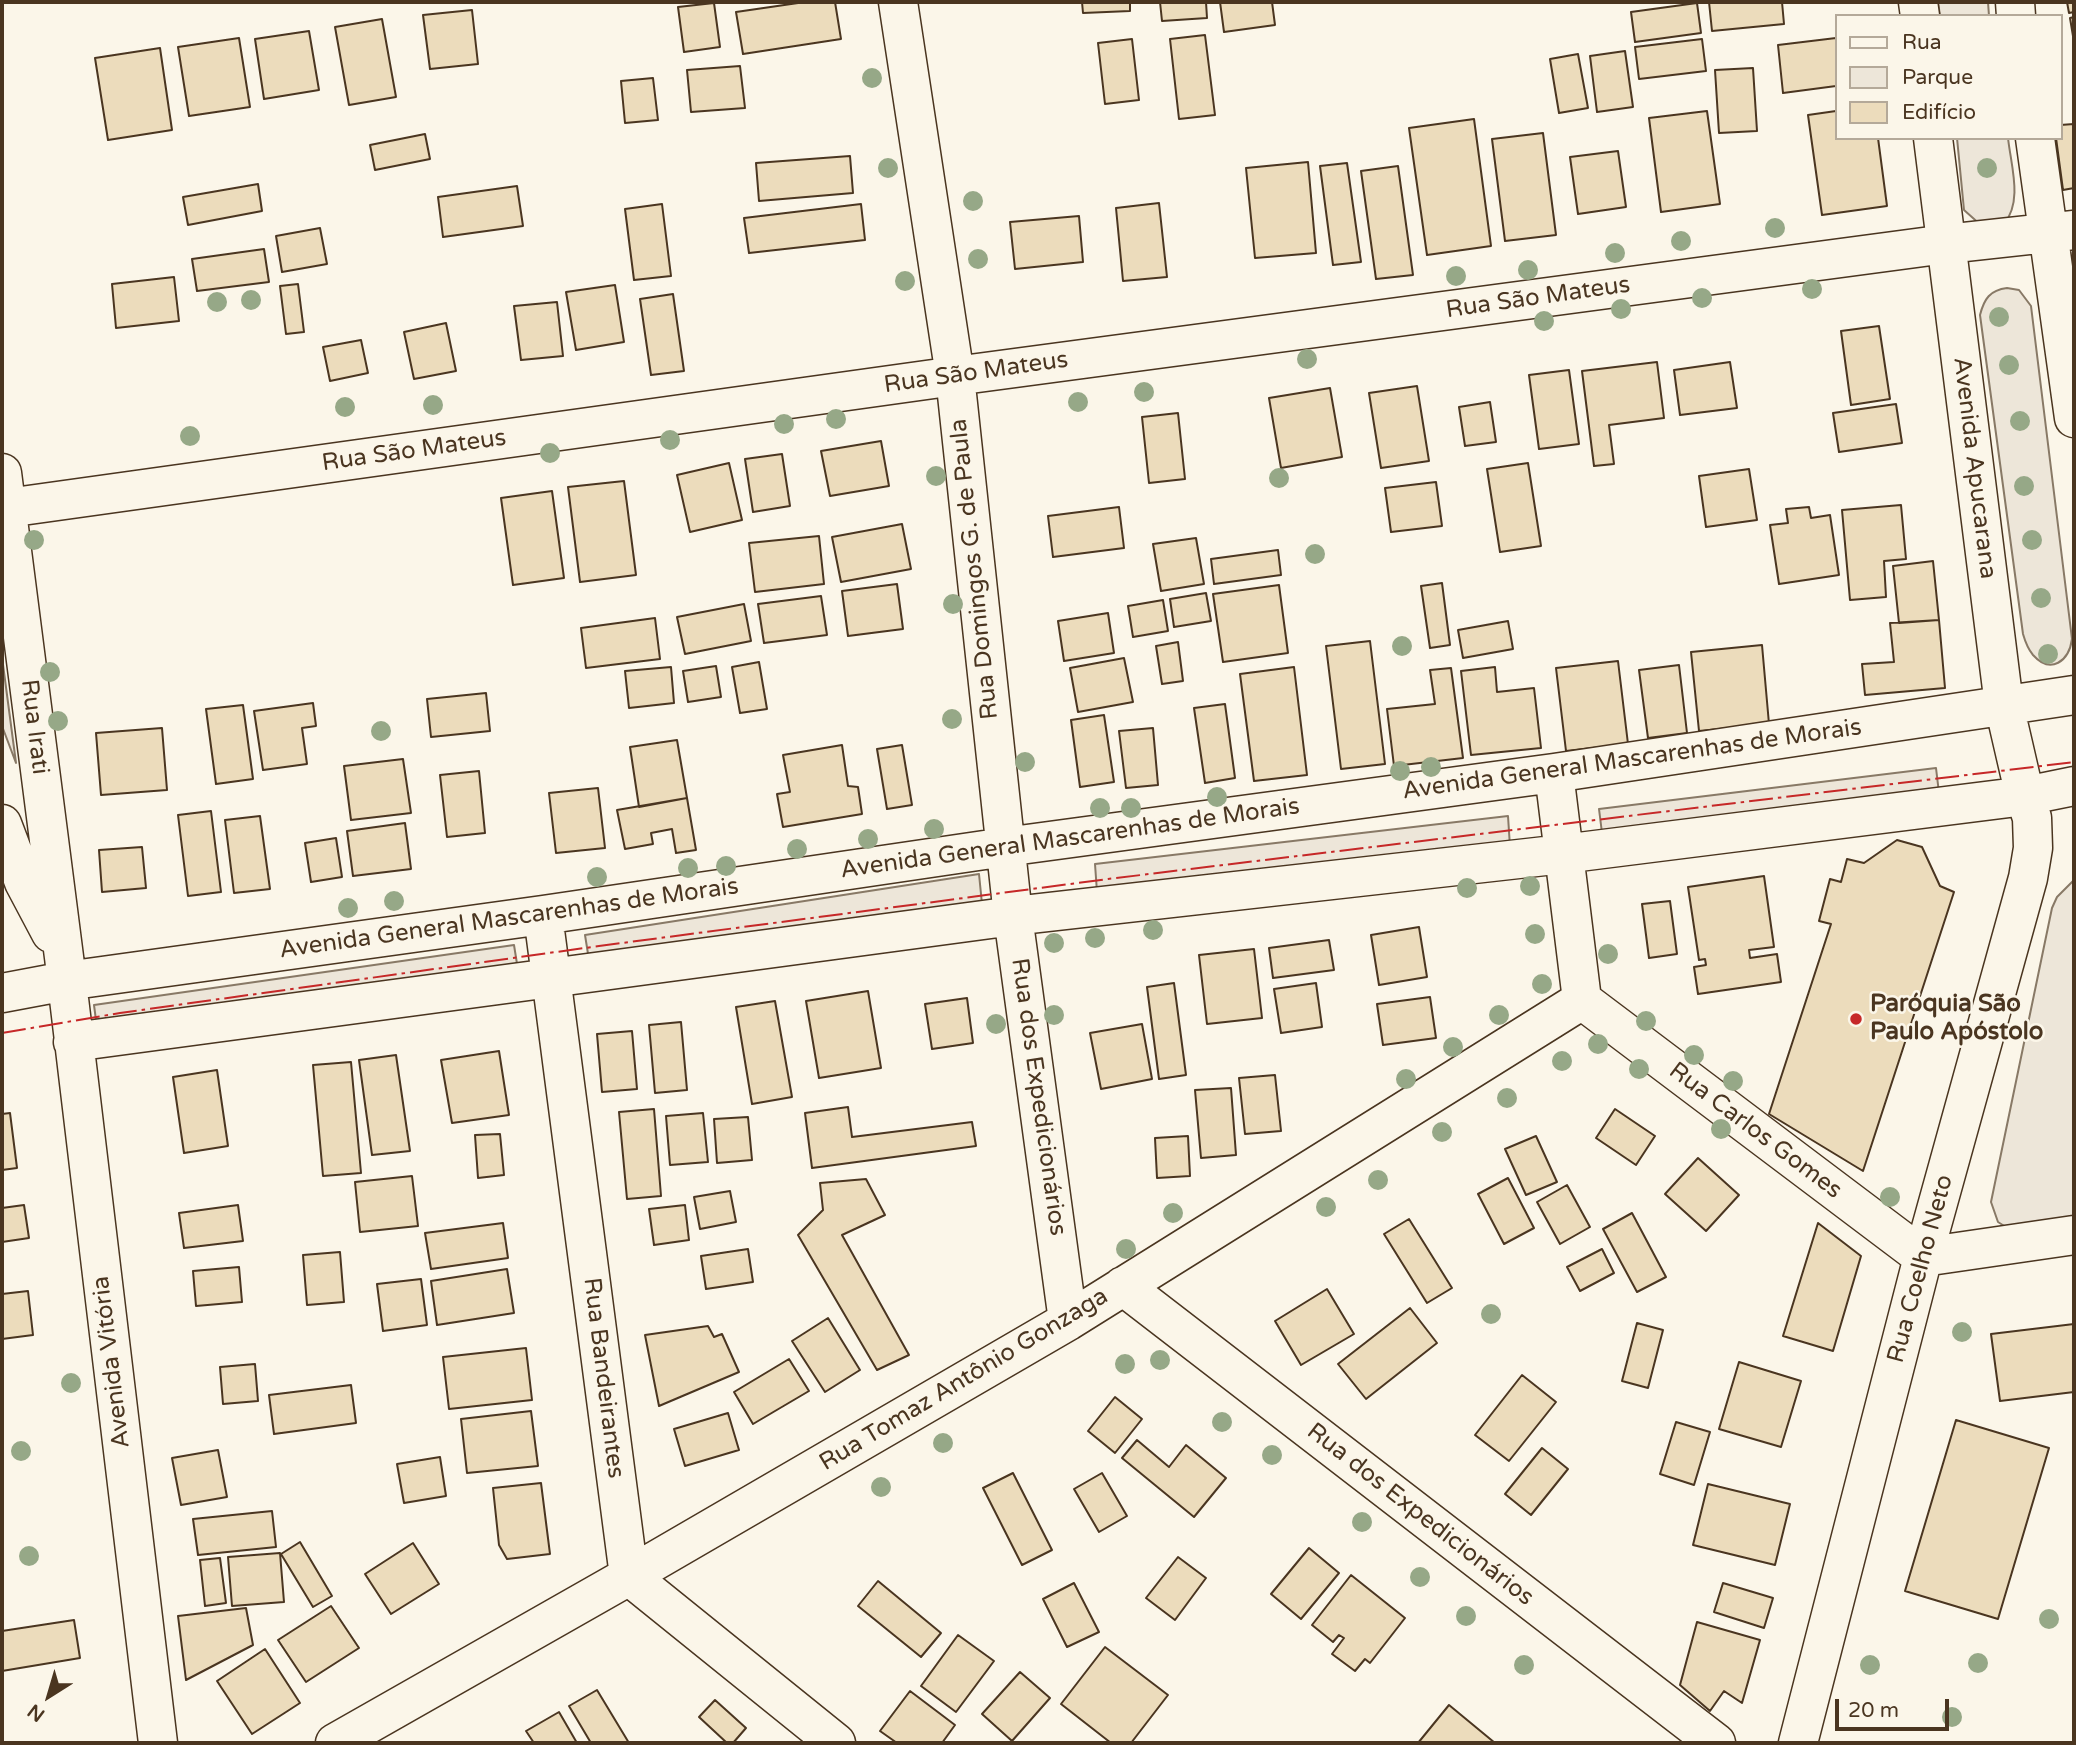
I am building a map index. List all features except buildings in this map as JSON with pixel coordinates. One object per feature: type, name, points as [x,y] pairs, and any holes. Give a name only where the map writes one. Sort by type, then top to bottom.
[{"type":"street","name":"Rua Domingos G. de Paula","points":[[898,2],[955,376],[1013,916]]},
{"type":"street","name":"Avenida Apucarana","points":[[1933,140],[2004,705],[2025,796]]},
{"type":"street","points":[[2036,140],[2062,231],[2074,418]]},
{"type":"street","name":"Rua São Mateus","points":[[4,491],[955,376],[1945,244],[2062,231]]},
{"type":"street","name":"Rua Irati","points":[[4,491],[65,969]]},
{"type":"street","name":"Avenida General Mascarenhas de Morais","points":[[2,993],[65,969],[543,915],[1005,847],[1553,773],[2074,695]]},
{"type":"street","points":[[1553,773],[1582,1000]]},
{"type":"street","points":[[73,1042],[1013,916],[1563,854],[2025,796],[2074,786]]},
{"type":"street","name":"Rua Coelho Neto","points":[[1798,1743],[1923,1258],[2028,878],[2032,818],[2025,796]]},
{"type":"street","name":"Avenida Vitória","points":[[2,824],[24,882],[65,969],[158,1743]]},
{"type":"street","name":"Rua Bandeirantes","points":[[543,915],[629,1576]]},
{"type":"street","name":"Rua dos Expedicionários","points":[[1013,916],[1068,1321]]},
{"type":"street","name":"Rua Carlos Gomes","points":[[1582,1000],[1923,1258]]},
{"type":"street","name":"Rua Tomaz Antônio Gonzaga","points":[[335,1743],[1068,1321],[1582,1000]]},
{"type":"street","points":[[1923,1258],[2074,1235]]},
{"type":"street","name":"Rua dos Expedicionários","points":[[1124,1286],[1716,1743]]},
{"type":"street","points":[[629,1576],[836,1743]]},
{"type":"green space","points":[[1938,2],[1988,2],[1989,14],[1940,14]]},
{"type":"green space","points":[[1957,140],[2008,140],[2014,194],[2010,215],[2004,224],[1983,227],[1964,210]]},
{"type":"green space","points":[[2007,288],[2019,290],[2031,306],[2072,639],[2067,654],[2052,665],[2033,655],[2023,634],[1980,315],[1989,296]]},
{"type":"green space","points":[[2,657],[16,763],[2,726]]},
{"type":"green space","points":[[1936,768],[1939,793],[1602,833],[1599,809]]},
{"type":"green space","points":[[1508,816],[1510,847],[1097,892],[1095,864]]},
{"type":"green space","points":[[979,874],[982,904],[589,960],[585,935]]},
{"type":"green space","points":[[2074,880],[2074,1222],[2009,1229],[1998,1222],[1991,1202],[2052,908],[2057,897]]},
{"type":"green space","points":[[514,945],[518,970],[97,1028],[94,1005]]},
{"type":"power","points":[[2,1033],[120,1013],[599,946],[1108,879],[2074,762]]},
{"type":"place","name":"Paróquia São Paulo Apóstolo","points":[[1856,1019]]}]
